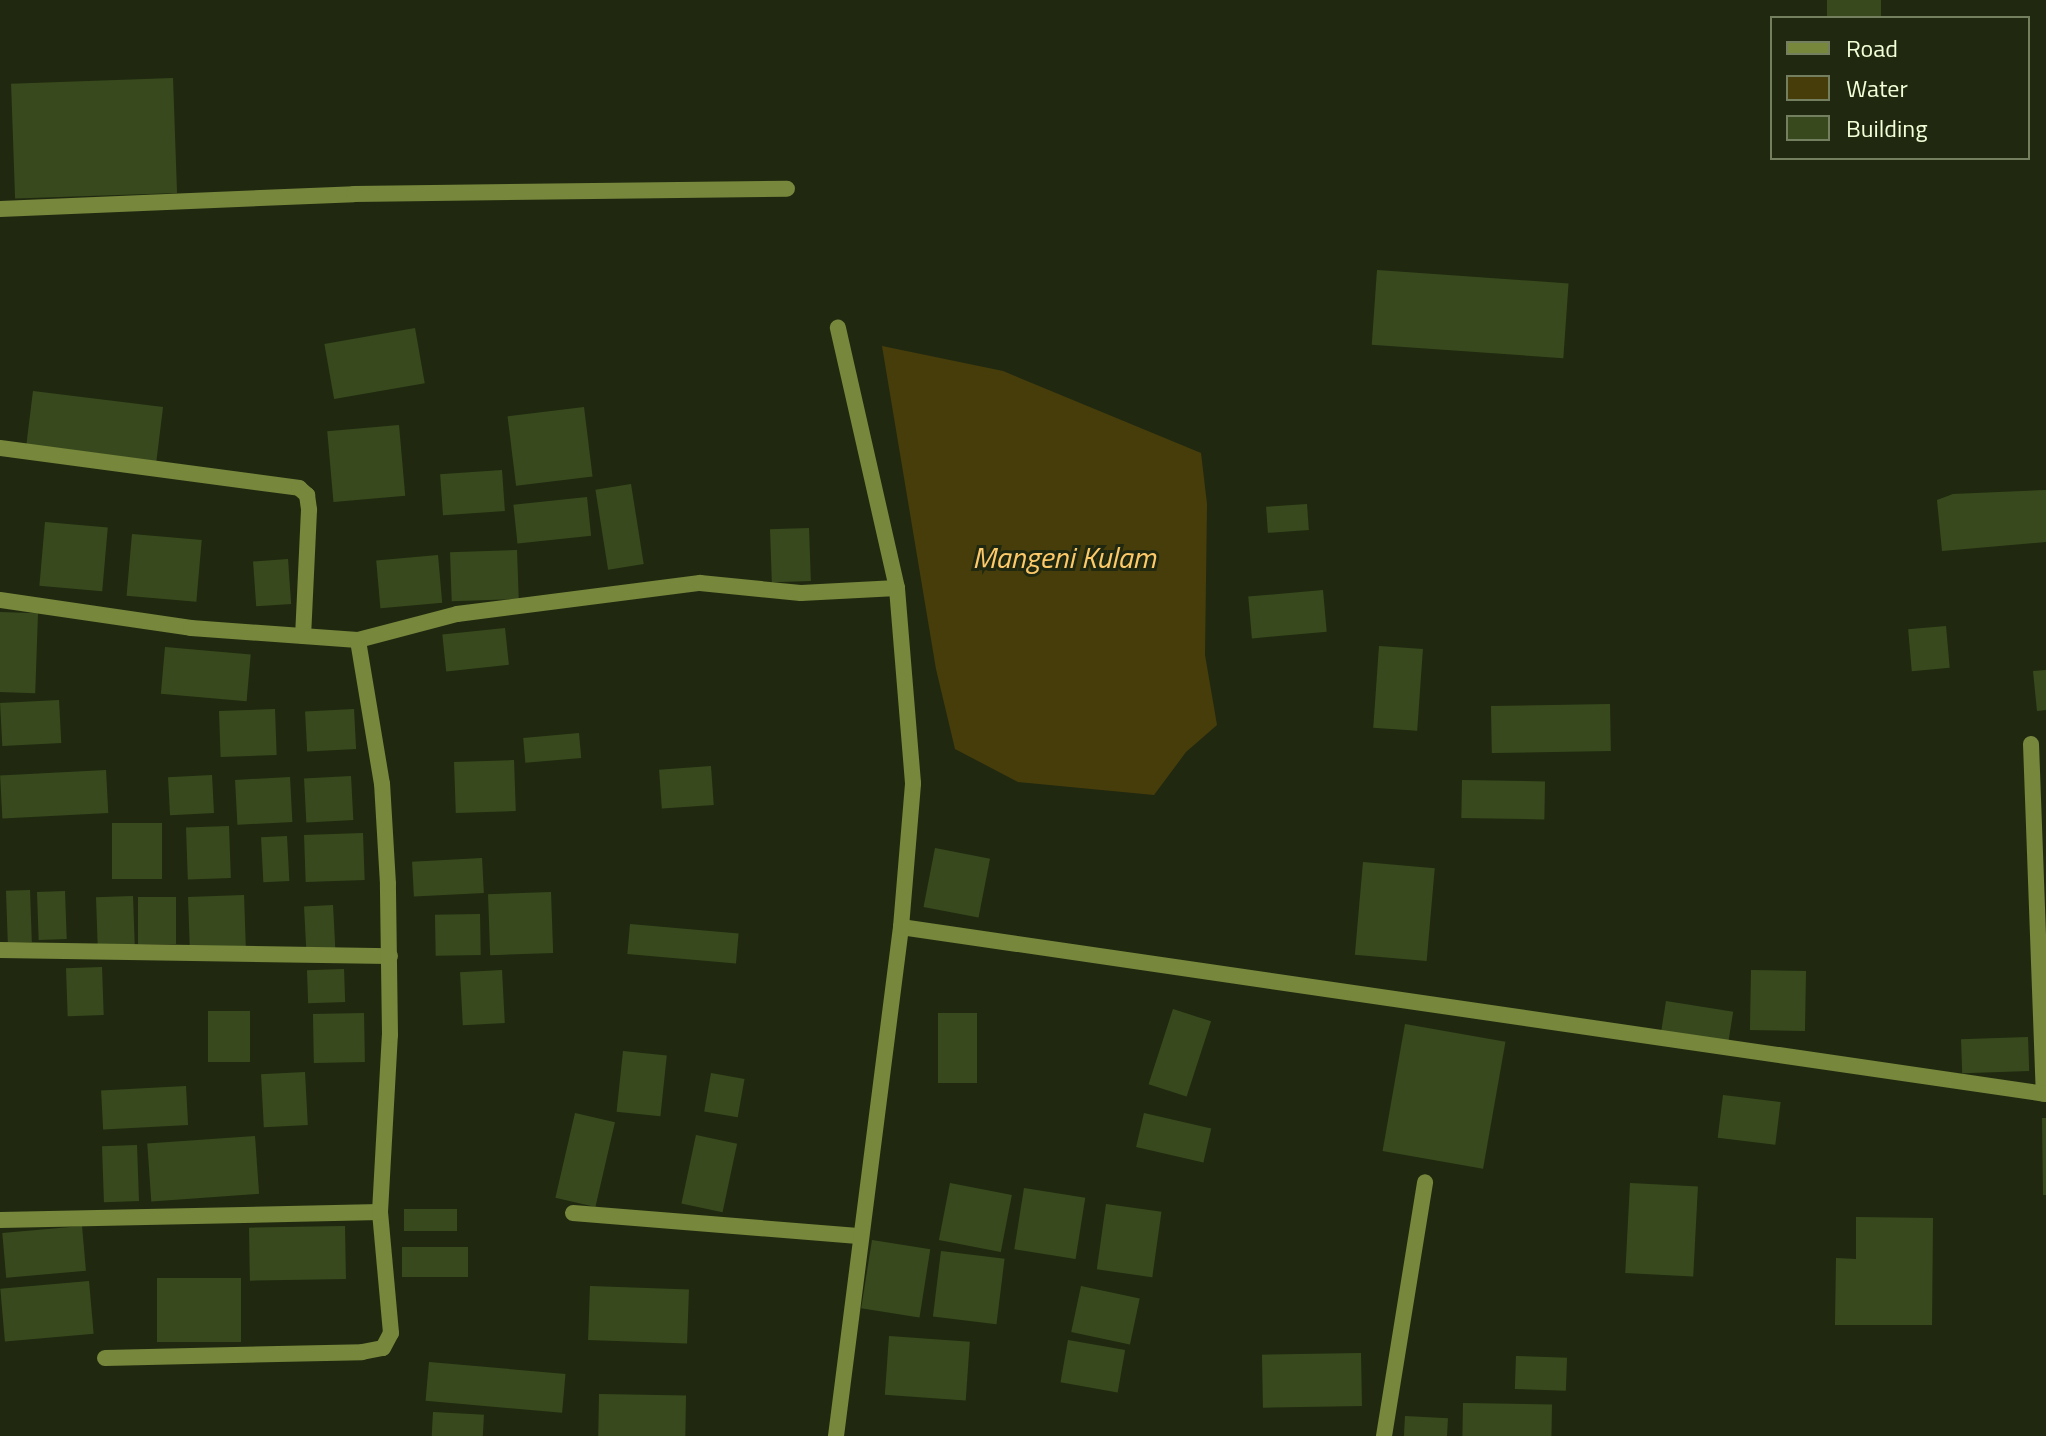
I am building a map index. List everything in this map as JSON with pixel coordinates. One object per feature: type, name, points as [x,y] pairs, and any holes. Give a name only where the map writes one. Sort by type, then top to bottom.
[{"type":"street","points":[[0,209],[354,194],[787,189]]},
{"type":"street","points":[[836,1436],[901,927],[913,742],[897,588],[838,328]]},
{"type":"street","points":[[0,448],[299,488],[307,495],[309,510],[303,636]]},
{"type":"street","points":[[0,600],[191,628],[358,640],[457,614],[700,583],[801,593],[897,588]]},
{"type":"street","points":[[105,1358],[362,1352],[383,1348],[391,1333],[380,1212],[390,956],[382,784],[358,640]]},
{"type":"street","points":[[901,927],[2045,1094],[2031,744]]},
{"type":"street","points":[[0,950],[390,956]]},
{"type":"street","points":[[1384,1436],[1425,1182]]},
{"type":"street","points":[[0,1220],[380,1212]]},
{"type":"street","points":[[573,1213],[861,1236]]},
{"type":"water","name":"Mangeni Kulam","points":[[882,346],[1003,371],[1201,453],[1207,504],[1205,655],[1217,725],[1186,752],[1154,795],[1018,782],[955,749],[936,669]]},
{"type":"building","points":[[1827,0],[1881,0],[1881,16],[1827,16]]},
{"type":"building","points":[[173,78],[177,193],[15,199],[11,84]]},
{"type":"building","points":[[1377,270],[1569,283],[1563,358],[1372,345]]},
{"type":"building","points":[[415,328],[425,383],[334,399],[324,344]]},
{"type":"building","points":[[33,391],[163,407],[156,462],[26,446]]},
{"type":"building","points":[[584,407],[593,476],[516,486],[508,416]]},
{"type":"building","points":[[399,425],[405,496],[333,502],[327,431]]},
{"type":"building","points":[[502,470],[505,511],[443,515],[440,474]]},
{"type":"building","points":[[631,484],[644,564],[608,570],[595,490]]},
{"type":"building","points":[[2046,490],[2046,542],[1942,551],[1937,500],[1953,494]]},
{"type":"building","points":[[587,497],[591,536],[517,544],[513,505]]},
{"type":"building","points":[[1307,504],[1309,530],[1268,533],[1266,507]]},
{"type":"building","points":[[45,522],[108,527],[102,591],[39,586]]},
{"type":"building","points":[[809,528],[811,581],[772,582],[770,529]]},
{"type":"building","points":[[132,534],[202,540],[196,602],[127,596]]},
{"type":"building","points":[[517,550],[519,599],[452,601],[450,552]]},
{"type":"building","points":[[438,555],[442,603],[380,608],[376,560]]},
{"type":"building","points":[[288,559],[291,604],[256,606],[253,561]]},
{"type":"building","points":[[1323,590],[1327,632],[1252,638],[1248,597]]},
{"type":"building","points":[[0,612],[38,613],[35,693],[0,692]]},
{"type":"building","points":[[1946,626],[1950,668],[1912,671],[1908,629]]},
{"type":"building","points":[[505,628],[509,665],[446,671],[442,635]]},
{"type":"building","points":[[1379,646],[1423,649],[1417,731],[1373,728]]},
{"type":"building","points":[[165,647],[251,654],[247,701],[161,694]]},
{"type":"building","points":[[2046,670],[2046,710],[2037,711],[2033,671]]},
{"type":"building","points":[[59,700],[61,743],[2,746],[0,703]]},
{"type":"building","points":[[1610,704],[1611,751],[1492,753],[1491,706]]},
{"type":"building","points":[[275,709],[277,755],[221,757],[219,711]]},
{"type":"building","points":[[354,709],[356,749],[307,752],[305,712]]},
{"type":"building","points":[[579,733],[581,758],[525,763],[523,738]]},
{"type":"building","points":[[514,760],[516,811],[456,813],[454,762]]},
{"type":"building","points":[[711,766],[714,805],[662,809],[659,770]]},
{"type":"building","points":[[106,770],[108,813],[2,818],[0,776]]},
{"type":"building","points":[[212,775],[214,813],[170,815],[168,777]]},
{"type":"building","points":[[351,776],[353,820],[306,822],[304,778]]},
{"type":"building","points":[[290,777],[292,822],[237,825],[235,780]]},
{"type":"building","points":[[1462,780],[1545,781],[1544,819],[1461,818]]},
{"type":"building","points":[[112,823],[162,823],[162,879],[112,879]]},
{"type":"building","points":[[229,826],[231,878],[188,879],[186,828]]},
{"type":"building","points":[[363,833],[365,880],[306,882],[304,835]]},
{"type":"building","points":[[287,836],[289,881],[263,882],[261,837]]},
{"type":"building","points":[[935,848],[990,859],[979,918],[924,907]]},
{"type":"building","points":[[482,858],[484,893],[414,897],[412,862]]},
{"type":"building","points":[[1363,862],[1435,868],[1427,961],[1355,955]]},
{"type":"building","points":[[30,890],[32,942],[8,943],[6,891]]},
{"type":"building","points":[[65,891],[67,939],[39,940],[37,892]]},
{"type":"building","points":[[551,892],[553,953],[490,955],[488,894]]},
{"type":"building","points":[[244,895],[246,946],[190,948],[188,897]]},
{"type":"building","points":[[133,896],[135,945],[98,946],[96,897]]},
{"type":"building","points":[[138,897],[176,897],[176,944],[138,944]]},
{"type":"building","points":[[333,905],[335,949],[306,950],[304,907]]},
{"type":"building","points":[[480,914],[481,955],[436,956],[435,915]]},
{"type":"building","points":[[630,924],[739,933],[736,963],[627,954]]},
{"type":"building","points":[[102,967],[104,1015],[68,1016],[66,968]]},
{"type":"building","points":[[344,969],[345,1002],[308,1003],[307,970]]},
{"type":"building","points":[[502,970],[505,1023],[463,1025],[460,972]]},
{"type":"building","points":[[1751,970],[1806,971],[1805,1031],[1750,1030]]},
{"type":"building","points":[[1666,1001],[1733,1012],[1728,1041],[1661,1031]]},
{"type":"building","points":[[1173,1009],[1211,1021],[1187,1096],[1149,1084]]},
{"type":"building","points":[[208,1011],[250,1011],[250,1062],[208,1062]]},
{"type":"building","points":[[364,1013],[365,1062],[314,1063],[313,1014]]},
{"type":"building","points":[[938,1013],[977,1013],[977,1083],[938,1083]]},
{"type":"building","points":[[1405,1024],[1505,1042],[1483,1169],[1383,1151]]},
{"type":"building","points":[[2028,1037],[2029,1071],[1962,1073],[1961,1039]]},
{"type":"building","points":[[623,1051],[667,1056],[660,1116],[617,1112]]},
{"type":"building","points":[[305,1072],[308,1125],[264,1127],[261,1074]]},
{"type":"building","points":[[711,1073],[744,1079],[738,1117],[704,1111]]},
{"type":"building","points":[[186,1086],[188,1125],[103,1129],[101,1090]]},
{"type":"building","points":[[1723,1095],[1781,1102],[1775,1145],[1718,1138]]},
{"type":"building","points":[[575,1113],[615,1122],[595,1207],[555,1198]]},
{"type":"building","points":[[1144,1113],[1211,1129],[1203,1163],[1136,1147]]},
{"type":"building","points":[[2042,1118],[2046,1118],[2046,1195],[2043,1195]]},
{"type":"building","points":[[696,1135],[737,1144],[723,1212],[681,1203]]},
{"type":"building","points":[[255,1136],[259,1194],[151,1201],[147,1144]]},
{"type":"building","points":[[137,1145],[139,1201],[104,1202],[102,1146]]},
{"type":"building","points":[[950,1183],[1012,1195],[1001,1252],[939,1240]]},
{"type":"building","points":[[1630,1183],[1698,1187],[1693,1276],[1625,1273]]},
{"type":"building","points":[[1024,1188],[1085,1198],[1076,1259],[1014,1249]]},
{"type":"building","points":[[1106,1204],[1161,1212],[1152,1277],[1097,1269]]},
{"type":"building","points":[[404,1209],[457,1209],[457,1231],[404,1231]]},
{"type":"building","points":[[1856,1217],[1933,1218],[1932,1325],[1835,1325],[1836,1258],[1856,1259]]},
{"type":"building","points":[[82,1226],[86,1271],[6,1278],[2,1233]]},
{"type":"building","points":[[345,1226],[346,1279],[250,1281],[249,1228]]},
{"type":"building","points":[[872,1240],[930,1249],[919,1317],[861,1308]]},
{"type":"building","points":[[402,1247],[468,1247],[468,1277],[402,1277]]},
{"type":"building","points":[[941,1251],[1005,1259],[996,1324],[933,1317]]},
{"type":"building","points":[[157,1278],[241,1278],[241,1342],[157,1342]]},
{"type":"building","points":[[89,1281],[94,1334],[5,1342],[0,1289]]},
{"type":"building","points":[[590,1286],[689,1289],[687,1343],[588,1340]]},
{"type":"building","points":[[1081,1286],[1140,1298],[1130,1344],[1071,1332]]},
{"type":"building","points":[[889,1336],[970,1342],[966,1401],[885,1395]]},
{"type":"building","points":[[1068,1340],[1125,1350],[1118,1392],[1061,1382]]},
{"type":"building","points":[[1361,1353],[1362,1406],[1263,1408],[1262,1355]]},
{"type":"building","points":[[1516,1356],[1567,1358],[1566,1391],[1515,1389]]},
{"type":"building","points":[[429,1362],[565,1374],[562,1413],[426,1401]]},
{"type":"building","points":[[599,1394],[686,1396],[685,1436],[598,1436]]},
{"type":"building","points":[[1463,1403],[1552,1405],[1551,1436],[1462,1436]]},
{"type":"building","points":[[433,1412],[484,1415],[483,1436],[432,1436]]},
{"type":"building","points":[[1405,1416],[1448,1418],[1447,1436],[1404,1436]]}]
